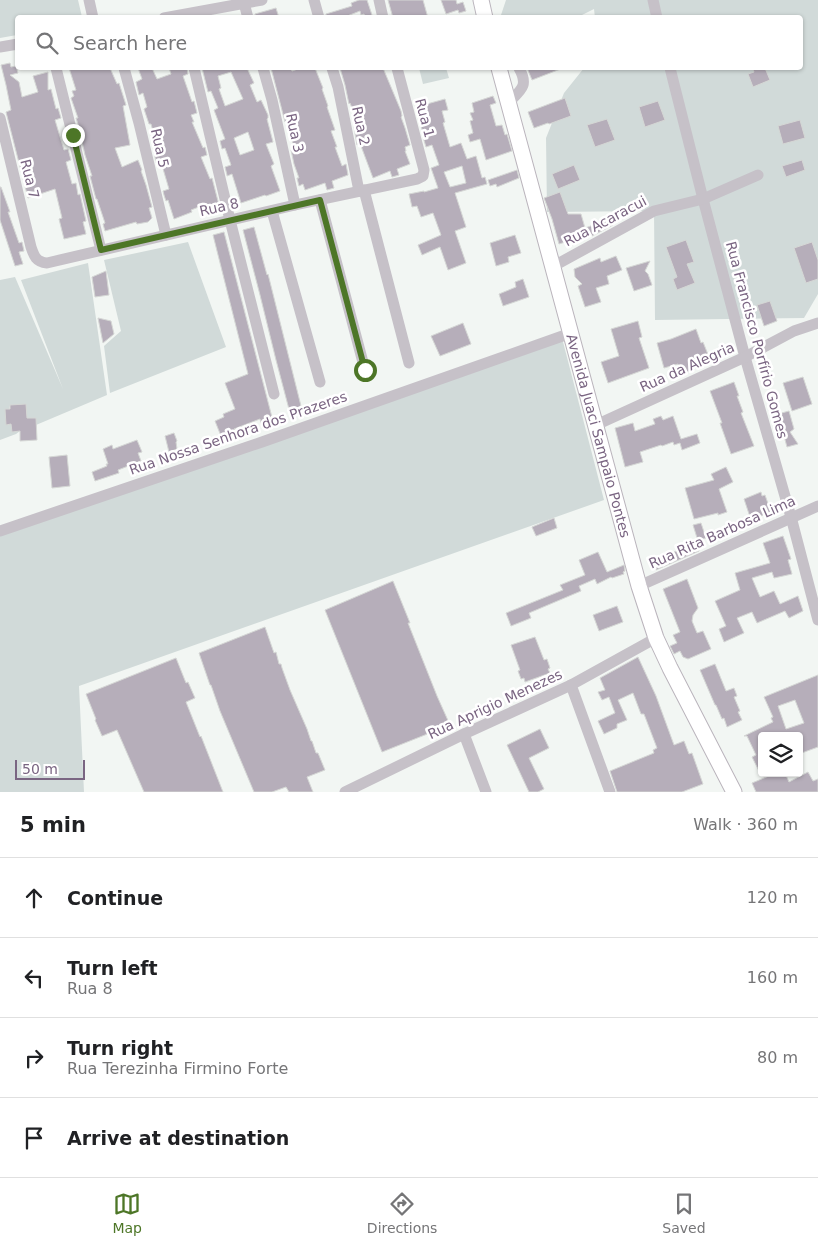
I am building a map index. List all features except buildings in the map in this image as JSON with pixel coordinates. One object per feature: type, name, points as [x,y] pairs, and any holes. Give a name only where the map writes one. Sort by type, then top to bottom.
[{"type":"main road","points":[[481,0],[484,15]]},
{"type":"main road","name":"Avenida Juaci Sampaio Pontes","points":[[500,70],[639,586],[656,638],[734,792]]},
{"type":"street","points":[[90,0],[92,15]]},
{"type":"street","points":[[184,15],[221,3],[244,3],[262,0]]},
{"type":"street","points":[[314,0],[318,15]]},
{"type":"street","points":[[379,0],[382,15]]},
{"type":"street","points":[[653,0],[656,15]]},
{"type":"street","points":[[244,3],[247,15]]},
{"type":"street","points":[[0,48],[15,45]]},
{"type":"street","points":[[56,70],[101,250]]},
{"type":"street","name":"Rua 5","points":[[125,70],[166,235]]},
{"type":"street","points":[[194,70],[274,394]]},
{"type":"street","name":"Rua 3","points":[[264,70],[295,205]]},
{"type":"street","name":"Rua 2","points":[[333,70],[362,191],[409,362]]},
{"type":"street","name":"Rua 1","points":[[398,70],[424,170],[423,176]]},
{"type":"street","points":[[508,103],[522,89],[524,78],[520,70]]},
{"type":"street","name":"Rua Francisco Porfírio Gomes","points":[[671,70],[745,357],[818,620]]},
{"type":"street","name":"Rua 7","points":[[0,118],[31,247]]},
{"type":"street","name":"Rua Acaracui","points":[[552,267],[654,211],[703,199],[758,175]]},
{"type":"street","name":"Rua 8","points":[[31,247],[37,260],[47,263],[272,210],[418,179],[423,176]]},
{"type":"street","points":[[320,200],[365,370]]},
{"type":"street","points":[[272,210],[320,382]]},
{"type":"street","name":"Rua da Alegria","points":[[596,425],[745,357],[794,332],[818,323]]},
{"type":"street","name":"Rua Nossa Senhora dos Prazeres","points":[[0,531],[262,442],[571,333]]},
{"type":"street","name":"Rua Rita Barbosa Lima","points":[[639,586],[818,506]]},
{"type":"street","name":"Rua Aprigio Menezes","points":[[345,792],[571,685],[656,638]]},
{"type":"street","points":[[571,685],[610,792]]},
{"type":"street","points":[[464,734],[486,792]]},
{"type":"shaded area","points":[[0,0],[78,0],[82,15],[15,15],[15,35],[0,38]]},
{"type":"shaded area","points":[[506,0],[818,0],[818,294],[804,318],[655,320],[654,211],[547,212],[546,138],[564,93],[582,70],[803,70],[803,15],[595,15],[594,9],[582,15],[501,15]]},
{"type":"shaded area","points":[[420,70],[447,70],[449,78],[423,84]]},
{"type":"shaded area","points":[[188,242],[226,347],[110,393],[104,346],[121,331],[104,260]]},
{"type":"shaded area","points":[[88,263],[107,395],[36,425],[36,418],[27,418],[26,404],[10,405],[6,424],[11,424],[12,431],[20,431],[0,440],[0,280],[15,277],[63,389],[21,280]]},
{"type":"shaded area","points":[[562,338],[604,500],[79,686],[84,792],[0,792],[0,533]]},
{"type":"route","points":[[73,135],[101,250],[320,200],[365,370]]}]
